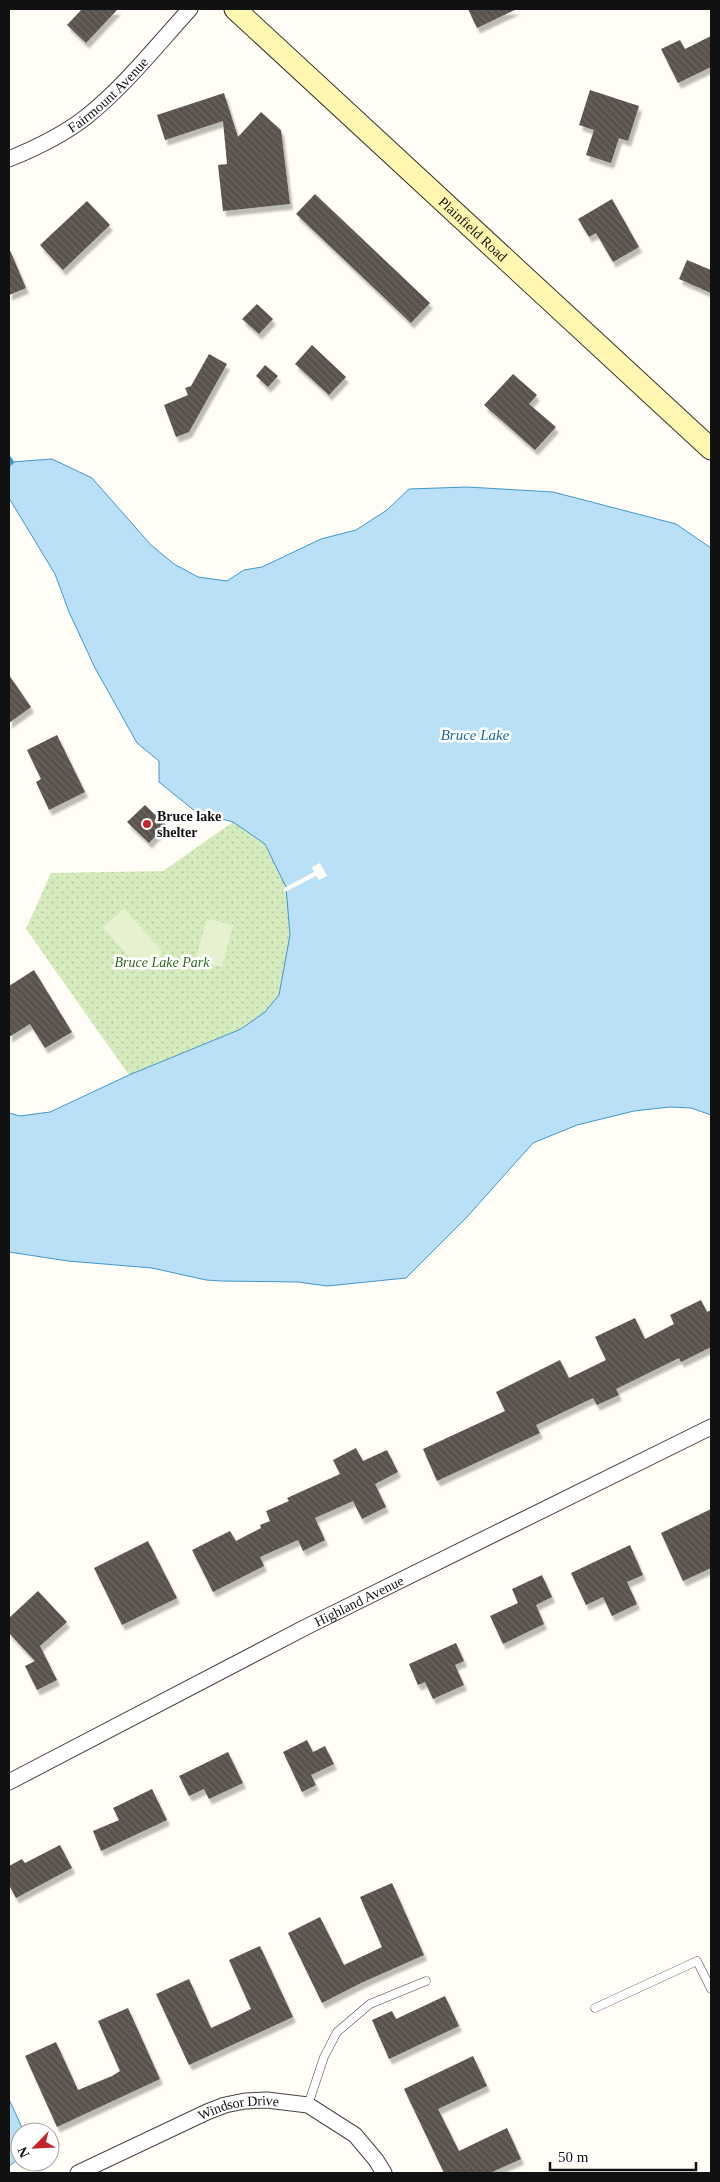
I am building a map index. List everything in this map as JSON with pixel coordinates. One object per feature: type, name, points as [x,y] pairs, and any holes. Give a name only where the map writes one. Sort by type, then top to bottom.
[{"type":"main road","name":"Plainfield Road","points":[[235,9],[711,449]]},
{"type":"street","name":"Fairmount Avenue","points":[[9,159],[60,135],[86,117],[117,88],[190,9]]},
{"type":"street","name":"Highland Avenue","points":[[9,1782],[306,1626],[711,1427]]},
{"type":"street","name":"Windsor Drive","points":[[78,2173],[225,2105],[245,2101],[266,2100],[308,2105],[355,2135],[371,2152],[384,2173]]},
{"type":"lane","points":[[595,2008],[697,1961],[711,1989]]},
{"type":"lane","points":[[308,2105],[324,2058],[337,2032],[370,2004],[426,1981]]},
{"type":"green space","name":"Bruce Lake Park","points":[[233,822],[265,844],[286,887],[290,935],[279,995],[265,1012],[241,1029],[129,1075],[26,929],[51,873],[163,871]]},
{"type":"green space","points":[[124,909],[163,952],[142,972],[103,927]]},
{"type":"green space","points":[[207,919],[233,925],[222,967],[195,961]]},
{"type":"water","name":"Bruce Lake","points":[[52,459],[92,478],[151,545],[174,564],[198,577],[227,581],[244,570],[262,567],[321,539],[356,530],[387,510],[409,489],[467,487],[553,492],[676,524],[711,548],[711,1115],[691,1108],[670,1107],[634,1111],[577,1125],[533,1143],[467,1217],[406,1278],[327,1286],[298,1282],[221,1281],[206,1280],[152,1268],[68,1261],[9,1252],[9,1113],[20,1116],[50,1112],[129,1075],[241,1029],[265,1012],[279,995],[290,935],[286,887],[265,844],[233,822],[196,812],[159,782],[159,761],[137,743],[95,668],[69,612],[55,574],[9,498],[11,462]]},
{"type":"water","points":[[9,2099],[19,2122],[10,2122],[9,2166]]},
{"type":"pier","points":[[320,863],[327,876],[319,880],[316,876],[285,892],[284,888],[314,872],[312,867]]},
{"type":"building","points":[[82,9],[118,9],[86,43],[67,25]]},
{"type":"building","points":[[468,9],[517,9],[477,28]]},
{"type":"building","points":[[711,36],[711,67],[678,83],[661,49],[680,40],[685,49]]},
{"type":"building","points":[[590,90],[639,106],[628,141],[619,138],[611,163],[586,155],[594,130],[579,125]]},
{"type":"building","points":[[224,93],[238,137],[261,112],[281,130],[290,204],[223,211],[218,165],[227,164],[223,121],[165,140],[157,115]]},
{"type":"building","points":[[315,194],[430,303],[411,323],[296,214]]},
{"type":"building","points":[[612,199],[639,247],[613,262],[596,233],[589,237],[578,219]]},
{"type":"building","points":[[87,201],[110,225],[63,270],[40,245]]},
{"type":"building","points":[[9,248],[26,288],[9,295]]},
{"type":"building","points":[[687,260],[711,270],[711,293],[679,279]]},
{"type":"building","points":[[257,304],[273,319],[259,334],[242,319]]},
{"type":"building","points":[[312,345],[346,377],[329,395],[295,364]]},
{"type":"building","points":[[209,354],[227,364],[189,432],[176,437],[164,405],[188,395],[185,388],[191,386]]},
{"type":"building","points":[[265,365],[278,376],[268,387],[256,376]]},
{"type":"building","points":[[513,374],[537,395],[529,404],[556,427],[535,450],[484,405]]},
{"type":"building","points":[[9,675],[31,707],[9,723]]},
{"type":"building","points":[[57,735],[85,792],[49,810],[36,782],[41,779],[27,750]]},
{"type":"building","name":"Bruce lake shelter","points":[[145,805],[166,825],[149,843],[127,822]]},
{"type":"building","points":[[34,970],[72,1032],[45,1048],[30,1024],[9,1037],[9,986]]},
{"type":"building","points":[[701,1300],[707,1312],[711,1310],[711,1347],[681,1362],[679,1358],[616,1389],[619,1395],[597,1405],[593,1398],[536,1425],[540,1433],[437,1481],[423,1449],[505,1411],[496,1392],[560,1360],[569,1378],[606,1360],[595,1337],[635,1318],[645,1339],[674,1324],[670,1315]]},
{"type":"building","points":[[356,1448],[363,1461],[387,1450],[398,1472],[375,1484],[386,1507],[362,1519],[353,1501],[315,1518],[325,1540],[303,1551],[298,1540],[260,1557],[264,1566],[213,1592],[192,1550],[230,1531],[236,1541],[261,1528],[260,1525],[270,1521],[266,1511],[289,1501],[287,1498],[340,1474],[333,1460]]},
{"type":"building","points":[[711,1509],[711,1568],[683,1581],[661,1533]]},
{"type":"building","points":[[148,1541],[177,1598],[122,1625],[94,1568]]},
{"type":"building","points":[[630,1545],[643,1575],[627,1582],[637,1604],[612,1616],[603,1597],[586,1605],[571,1573]]},
{"type":"building","points":[[542,1575],[552,1597],[536,1605],[544,1624],[503,1644],[490,1616],[518,1603],[512,1589]]},
{"type":"building","points":[[38,1591],[67,1622],[40,1646],[57,1680],[37,1690],[25,1666],[35,1661],[9,1633],[9,1618]]},
{"type":"building","points":[[456,1643],[464,1661],[455,1665],[464,1685],[433,1699],[425,1682],[418,1685],[409,1664]]},
{"type":"building","points":[[307,1740],[313,1752],[325,1746],[334,1764],[311,1775],[316,1785],[302,1792],[283,1752]]},
{"type":"building","points":[[228,1752],[243,1783],[209,1799],[204,1789],[189,1796],[179,1776]]},
{"type":"building","points":[[152,1789],[167,1820],[101,1851],[93,1831],[119,1820],[113,1808]]},
{"type":"building","points":[[60,1845],[72,1868],[16,1898],[9,1885],[9,1866],[22,1859],[25,1863]]},
{"type":"building","points":[[392,1883],[424,1955],[322,2003],[288,1933],[320,1917],[344,1965],[382,1947],[360,1897]]},
{"type":"building","points":[[260,1946],[293,2017],[189,2065],[156,1994],[189,1979],[211,2028],[233,2018],[251,2009],[229,1960]]},
{"type":"building","points":[[445,1996],[459,2026],[389,2059],[372,2020],[392,2011],[396,2019]]},
{"type":"building","points":[[128,2008],[160,2079],[60,2126],[60,2122],[55,2122],[25,2056],[56,2042],[78,2090],[112,2076],[120,2071],[98,2021]]},
{"type":"building","points":[[473,2056],[487,2086],[438,2109],[459,2151],[507,2128],[521,2159],[490,2173],[444,2173],[404,2089]]},
{"type":"place","name":"Bruce lake shelter","points":[[147,824]]}]
